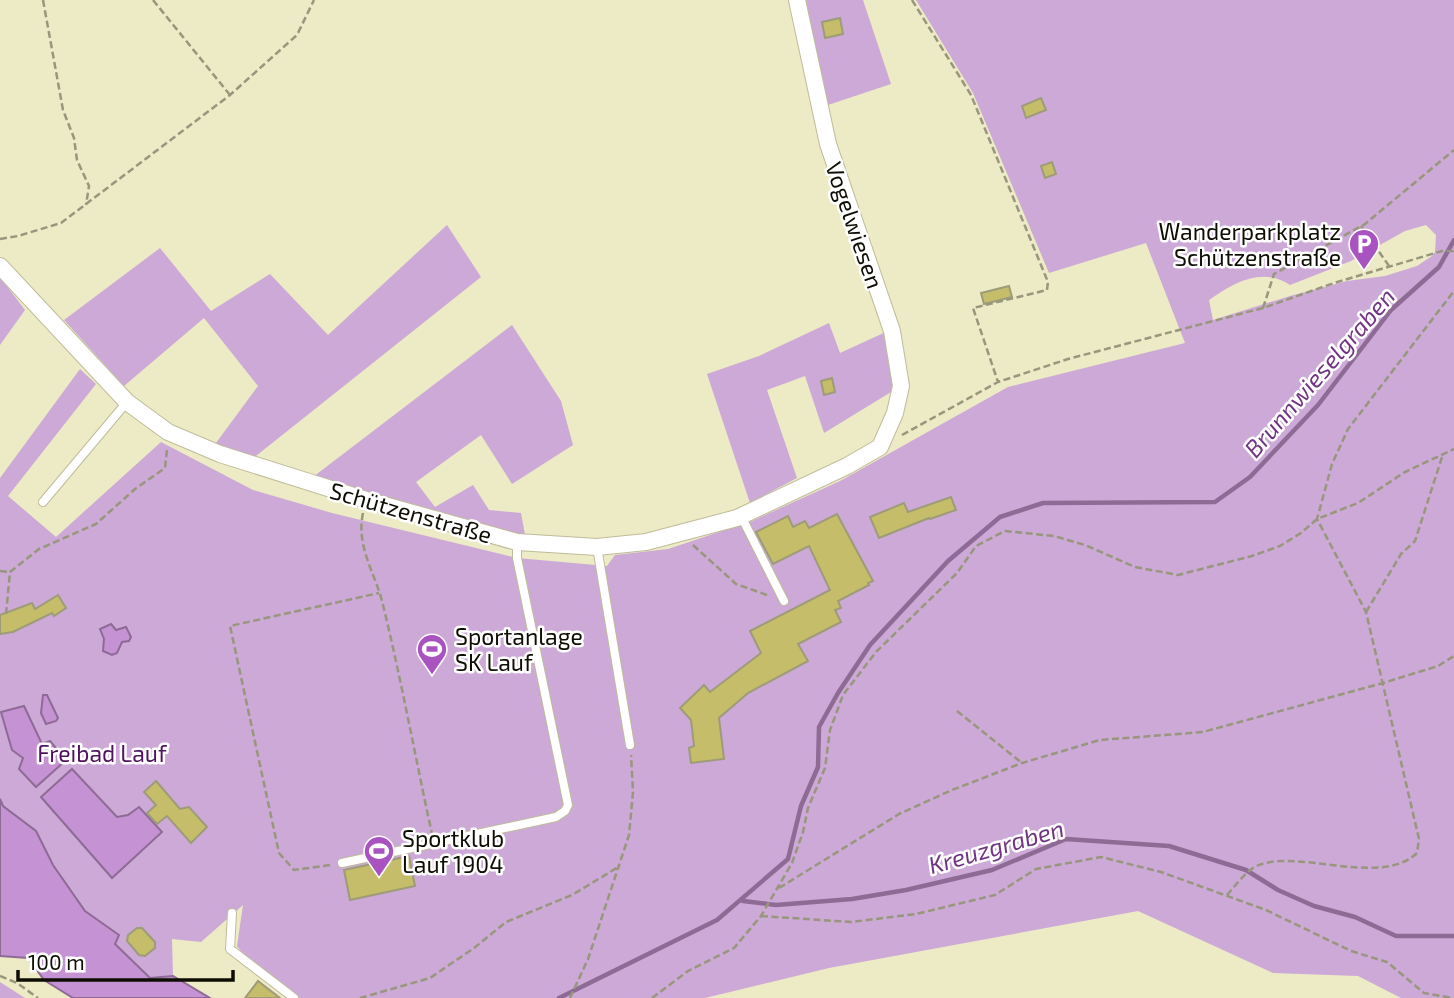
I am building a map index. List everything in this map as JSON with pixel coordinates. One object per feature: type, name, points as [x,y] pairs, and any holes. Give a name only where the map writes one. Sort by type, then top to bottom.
[{"type":"street","name":"Vogelwiesen","points":[[797,0],[828,144],[892,331],[901,386],[895,413],[880,447]]},
{"type":"street","name":"Schützenstraße","points":[[0,266],[127,402],[168,432],[220,454],[366,500],[517,542],[597,547],[646,542],[741,516],[847,466],[880,447]]},
{"type":"lane","points":[[43,502],[127,402]]},
{"type":"lane","points":[[741,516],[783,601]]},
{"type":"lane","points":[[341,863],[556,817],[565,811],[568,805],[517,558],[517,542]]},
{"type":"lane","points":[[597,547],[630,745]]},
{"type":"lane","points":[[232,913],[230,949],[294,998]]},
{"type":"path","points":[[43,0],[63,110],[74,138],[77,160],[89,186],[86,205]]},
{"type":"path","points":[[153,0],[230,95]]},
{"type":"path","points":[[0,239],[61,223],[86,205],[230,95],[297,35],[314,0]]},
{"type":"path","points":[[912,0],[971,96],[1048,282],[1047,290],[973,308],[998,382]]},
{"type":"path","points":[[1263,308],[1274,274],[1361,226],[1454,150]]},
{"type":"path","points":[[1361,226],[1389,267]]},
{"type":"path","points":[[880,447],[998,382],[1068,359],[1263,308],[1334,283],[1442,251],[1454,251]]},
{"type":"path","points":[[1227,895],[1255,867],[1278,861],[1371,868],[1401,862],[1417,853],[1419,839],[1366,612],[1317,519],[1332,464],[1348,429],[1454,291]]},
{"type":"path","points":[[6,614],[10,572],[39,549],[96,524],[135,489],[165,468],[168,432]]},
{"type":"path","points":[[652,998],[688,971],[734,948],[761,916],[792,863],[808,808],[825,768],[830,730],[843,695],[876,652],[957,573],[976,546],[1005,531],[1054,536],[1085,545],[1135,567],[1178,575],[1280,546],[1317,519],[1358,503],[1405,472],[1454,449]]},
{"type":"path","points":[[1366,612],[1401,554],[1415,541],[1443,454]]},
{"type":"path","points":[[366,500],[360,527],[364,553],[379,593],[434,844]]},
{"type":"path","points":[[680,533],[736,583],[783,601]]},
{"type":"path","points":[[0,570],[10,572]]},
{"type":"path","points":[[341,863],[294,870],[279,853],[230,626],[379,593]]},
{"type":"path","points":[[778,888],[899,814],[1022,763],[1100,740],[1203,732],[1383,683],[1438,666],[1454,656]]},
{"type":"path","points":[[957,711],[1022,763]]},
{"type":"path","points":[[570,997],[588,959],[629,835],[632,802],[630,745]]},
{"type":"path","points":[[761,916],[851,922],[916,914],[995,895],[1036,869],[1101,857],[1161,872],[1266,910],[1351,951],[1387,962],[1424,993],[1453,998]]},
{"type":"path","points":[[360,998],[430,978],[506,922],[572,895],[620,866]]},
{"type":"path","points":[[0,976],[17,983],[38,998]]},
{"type":"green space","points":[[801,0],[863,0],[891,84],[825,106]]},
{"type":"green space","name":"Freibad Lauf","points":[[916,0],[1454,0],[1454,998],[1401,998],[1358,976],[1273,973],[1138,911],[829,968],[705,998],[299,998],[243,954],[237,946],[243,905],[201,942],[172,939],[173,976],[150,978],[115,944],[118,934],[85,911],[53,865],[36,831],[3,806],[0,799],[0,478],[80,369],[96,384],[8,496],[56,537],[161,442],[253,490],[332,513],[517,558],[607,566],[615,555],[668,549],[752,521],[840,481],[1008,387],[1185,343],[1146,243],[1049,273],[973,93]],"holes":[[[1426,225],[1436,235],[1435,252],[1417,266],[1385,276],[1347,281],[1290,296],[1213,320],[1209,300],[1248,279],[1269,277],[1290,285],[1351,261],[1405,231]]]},
{"type":"green space","points":[[447,225],[481,277],[252,459],[213,447],[258,386],[204,318],[124,386],[64,320],[160,248],[211,311],[270,274],[328,335]]},
{"type":"green space","points":[[0,277],[25,310],[0,345]]},
{"type":"green space","points":[[829,323],[840,353],[888,331],[896,389],[824,433],[805,376],[767,390],[797,478],[750,503],[707,374],[759,356]]},
{"type":"green space","points":[[512,325],[561,401],[573,445],[512,484],[481,435],[416,482],[435,507],[473,485],[489,510],[521,513],[525,535],[514,535],[313,477]]},
{"type":"green space","points":[[0,982],[25,998],[0,998]]},
{"type":"shaded area","points":[[111,624],[116,630],[126,627],[131,637],[129,641],[122,642],[117,653],[112,655],[103,651],[104,639],[100,629]]},
{"type":"shaded area","points":[[43,695],[47,695],[58,718],[46,724],[41,713]]},
{"type":"shaded area","points":[[24,706],[42,744],[50,741],[66,760],[36,787],[19,769],[23,758],[12,750],[1,712]]},
{"type":"shaded area","points":[[72,769],[117,817],[128,815],[139,807],[162,832],[112,878],[41,797]]},
{"type":"shaded area","points":[[0,799],[3,806],[36,831],[53,865],[85,911],[119,935],[115,944],[150,978],[173,976],[210,998],[73,998],[44,980],[28,958],[0,956]]},
{"type":"building","points":[[840,18],[843,34],[825,38],[822,22]]},
{"type":"building","points":[[1041,98],[1046,110],[1026,118],[1022,106]]},
{"type":"building","points":[[1052,162],[1056,174],[1045,178],[1041,166]]},
{"type":"building","points":[[1009,286],[1012,297],[984,304],[981,293]]},
{"type":"building","points":[[832,378],[835,392],[824,395],[821,381]]},
{"type":"building","points":[[951,497],[956,510],[879,538],[870,517],[904,503],[908,512]]},
{"type":"building","points":[[837,514],[873,581],[838,601],[841,608],[835,610],[841,622],[798,644],[808,661],[748,693],[719,718],[724,759],[691,763],[689,748],[694,746],[691,720],[680,708],[704,685],[710,692],[761,653],[750,631],[830,590],[809,546],[773,564],[756,532],[788,516],[793,527],[805,521],[809,528]]},
{"type":"building","points":[[58,595],[66,608],[54,616],[52,613],[13,632],[0,634],[0,615],[32,603],[35,609]]},
{"type":"building","points":[[156,781],[180,809],[189,807],[207,827],[191,843],[167,816],[157,824],[147,813],[156,805],[144,792]]},
{"type":"building","name":"Sportklub Lauf 1904","points":[[409,856],[415,886],[350,900],[344,870]]},
{"type":"building","points":[[137,928],[142,928],[155,942],[155,948],[145,956],[139,955],[127,941],[128,935]]},
{"type":"building","points":[[258,981],[280,998],[245,998]]},
{"type":"waterway","name":"Brunnwieselgraben","points":[[559,998],[717,920],[788,859],[801,806],[818,767],[819,727],[870,645],[948,561],[1000,517],[1043,503],[1215,502],[1250,477],[1318,405],[1391,310],[1439,267],[1454,240]]},
{"type":"waterway","name":"Kreuzgraben","points":[[743,901],[776,905],[852,899],[906,890],[992,870],[1066,839],[1169,846],[1246,870],[1278,890],[1314,906],[1355,917],[1396,936],[1454,936]]},
{"type":"place","name":"Wanderparkplatz Schützenstraße","points":[[1364,271]]},
{"type":"place","name":"Sportanlage SK Lauf","points":[[432,676]]},
{"type":"place","name":"Sportklub Lauf 1904","points":[[379,878]]}]
